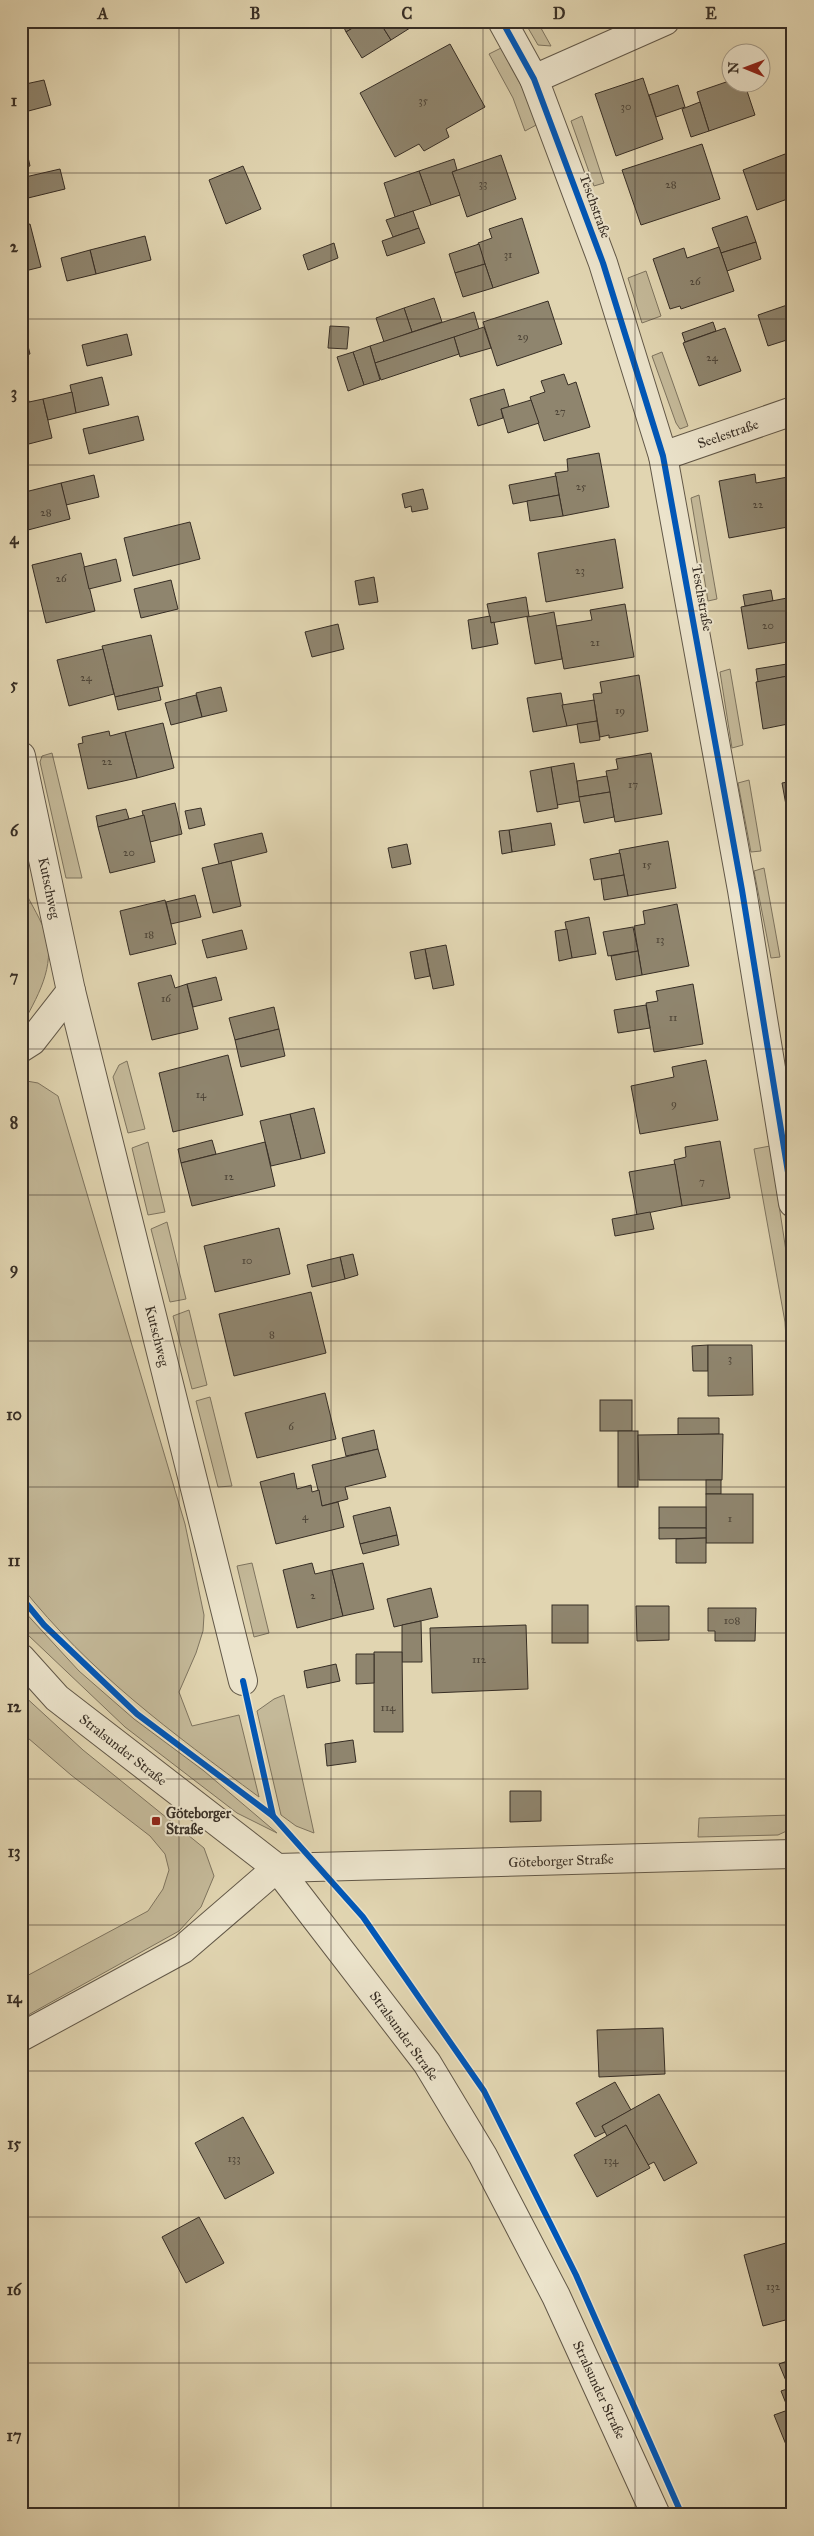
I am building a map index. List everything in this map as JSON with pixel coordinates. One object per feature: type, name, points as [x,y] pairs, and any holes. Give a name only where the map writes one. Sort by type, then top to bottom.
[{"type":"street","name":"Teschstraße","points":[[502,21],[534,79],[603,263],[663,456],[742,890],[793,1203]]},
{"type":"street","points":[[534,79],[665,21]]},
{"type":"street","name":"Seelestraße","points":[[663,456],[793,411]]},
{"type":"street","name":"Kutschweg","points":[[21,756],[71,991],[243,1681]]},
{"type":"street","points":[[21,1048],[32,1041],[71,991]]},
{"type":"street","name":"Stralsunder Straße","points":[[21,1658],[56,1698],[277,1868],[427,2063],[483,2156],[556,2296],[656,2515]]},
{"type":"street","name":"Göteborger Straße","points":[[277,1868],[793,1854]]},
{"type":"street","points":[[21,2037],[183,1950],[277,1868]]},
{"type":"shaded area","points":[[524,21],[537,21],[551,46],[538,45]]},
{"type":"shaded area","points":[[501,48],[521,85],[538,124],[525,131],[513,98],[489,54]]},
{"type":"shaded area","points":[[582,116],[604,183],[594,186],[571,121]]},
{"type":"shaded area","points":[[646,271],[661,316],[642,323],[628,278]]},
{"type":"shaded area","points":[[662,352],[688,426],[680,429],[676,423],[652,356]]},
{"type":"shaded area","points":[[699,495],[717,599],[708,601],[691,498]]},
{"type":"shaded area","points":[[730,669],[743,745],[732,748],[720,672]]},
{"type":"shaded area","points":[[52,753],[82,878],[66,878],[40,762],[42,756]]},
{"type":"shaded area","points":[[749,780],[761,851],[751,852],[738,783]]},
{"type":"shaded area","points":[[764,868],[780,957],[771,958],[754,871]]},
{"type":"shaded area","points":[[21,880],[45,932],[48,957],[47,970],[43,982],[21,1027]]},
{"type":"shaded area","points":[[127,1061],[145,1129],[128,1133],[113,1077],[119,1065]]},
{"type":"shaded area","points":[[21,1080],[38,1083],[58,1096],[185,1524],[204,1615],[203,1631],[196,1653],[179,1692],[192,1726],[239,1715],[259,1797],[163,1725],[103,1674],[47,1617],[21,1586]]},
{"type":"shaded area","points":[[148,1142],[165,1212],[148,1215],[132,1148]]},
{"type":"shaded area","points":[[770,1146],[793,1297],[793,1390],[789,1390],[785,1322],[754,1149]]},
{"type":"shaded area","points":[[167,1222],[186,1299],[170,1302],[151,1229]]},
{"type":"shaded area","points":[[189,1310],[207,1385],[192,1389],[173,1316]]},
{"type":"shaded area","points":[[210,1397],[232,1486],[218,1487],[196,1401]]},
{"type":"shaded area","points":[[252,1563],[269,1633],[254,1637],[237,1566]]},
{"type":"shaded area","points":[[21,1608],[79,1671],[134,1719],[204,1771],[277,1833],[237,1813],[125,1727],[21,1627]]},
{"type":"shaded area","points":[[21,1693],[83,1750],[204,1848],[214,1876],[201,1907],[179,1931],[21,2019],[21,1979],[148,1911],[163,1889],[169,1870],[165,1854],[150,1836],[71,1775],[21,1732]]},
{"type":"shaded area","points":[[284,1695],[314,1833],[296,1826],[281,1815],[257,1711],[274,1699]]},
{"type":"shaded area","points":[[793,1716],[793,1828],[778,1835],[698,1837],[699,1818],[791,1815],[790,1717]]},
{"type":"building","points":[[341,21],[364,21],[346,32]]},
{"type":"building","points":[[364,21],[379,21],[391,40],[362,58],[346,32]]},
{"type":"building","points":[[379,21],[421,21],[391,40]]},
{"type":"building","points":[[450,44],[485,107],[446,129],[449,137],[424,151],[419,144],[395,157],[360,93]]},
{"type":"building","points":[[643,78],[663,139],[616,156],[595,94]]},
{"type":"building","points":[[44,80],[51,105],[21,113],[21,85]]},
{"type":"building","points":[[722,83],[722,92],[747,92],[755,115],[709,131],[697,92]]},
{"type":"building","points":[[678,85],[685,107],[656,117],[649,95]]},
{"type":"building","points":[[700,102],[709,131],[691,137],[682,109]]},
{"type":"building","points":[[23,135],[30,166],[21,168],[21,136]]},
{"type":"building","points":[[702,144],[720,199],[641,225],[622,170]]},
{"type":"building","points":[[793,151],[793,197],[757,210],[743,170]]},
{"type":"building","points":[[501,155],[516,199],[467,217],[452,172]]},
{"type":"building","points":[[454,159],[457,170],[452,172],[460,195],[431,205],[419,171]]},
{"type":"building","points":[[243,166],[261,209],[226,224],[209,180]]},
{"type":"building","points":[[60,169],[65,189],[24,199],[21,178]]},
{"type":"building","points":[[419,171],[431,205],[395,217],[384,183]]},
{"type":"building","points":[[413,211],[419,228],[393,237],[386,220]]},
{"type":"building","points":[[747,216],[756,242],[721,253],[712,228]]},
{"type":"building","points":[[522,218],[539,273],[493,288],[478,243],[492,238],[489,229]]},
{"type":"building","points":[[30,224],[41,267],[21,272],[21,226]]},
{"type":"building","points":[[419,228],[425,243],[387,256],[382,241]]},
{"type":"building","points":[[145,236],[151,260],[96,274],[90,250]]},
{"type":"building","points":[[756,242],[761,259],[727,271],[721,253]]},
{"type":"building","points":[[334,243],[338,258],[308,270],[303,255]]},
{"type":"building","points":[[479,244],[485,264],[455,273],[449,254]]},
{"type":"building","points":[[719,247],[734,291],[681,309],[680,306],[670,309],[653,259],[684,248],[687,258]]},
{"type":"building","points":[[90,250],[96,274],[67,281],[61,258]]},
{"type":"building","points":[[485,264],[493,288],[463,297],[455,273]]},
{"type":"building","points":[[434,298],[442,322],[412,332],[404,308]]},
{"type":"building","points":[[548,301],[562,344],[497,366],[483,322]]},
{"type":"building","points":[[793,303],[793,338],[768,346],[758,315]]},
{"type":"building","points":[[404,308],[412,332],[384,342],[376,318]]},
{"type":"building","points":[[474,312],[479,329],[375,363],[370,346]]},
{"type":"building","points":[[21,318],[30,354],[21,356]]},
{"type":"building","points":[[713,322],[716,331],[685,342],[682,333]]},
{"type":"building","points":[[330,326],[349,327],[347,349],[328,348]]},
{"type":"building","points":[[484,327],[491,348],[460,357],[454,337]]},
{"type":"building","points":[[725,328],[741,371],[699,386],[683,343]]},
{"type":"building","points":[[127,334],[132,355],[87,366],[82,345]]},
{"type":"building","points":[[454,337],[459,354],[381,380],[375,363]]},
{"type":"building","points":[[370,346],[380,380],[364,385],[353,352]]},
{"type":"building","points":[[353,352],[364,385],[348,391],[337,357]]},
{"type":"building","points":[[564,374],[568,385],[576,382],[590,427],[544,441],[530,397],[545,392],[541,381]]},
{"type":"building","points":[[102,377],[109,405],[76,413],[70,385]]},
{"type":"building","points":[[26,387],[29,402],[43,399],[52,438],[21,446],[21,388]]},
{"type":"building","points":[[504,389],[509,407],[501,409],[503,418],[478,426],[470,399]]},
{"type":"building","points":[[72,392],[76,413],[48,420],[43,399]]},
{"type":"building","points":[[531,400],[539,423],[508,433],[501,409]]},
{"type":"building","points":[[138,416],[144,440],[89,454],[83,429]]},
{"type":"building","points":[[599,453],[609,507],[563,516],[555,473],[568,471],[567,459]]},
{"type":"building","points":[[755,474],[756,483],[793,476],[793,526],[729,538],[719,481]]},
{"type":"building","points":[[94,475],[99,497],[66,505],[61,483]]},
{"type":"building","points":[[556,476],[559,495],[513,504],[509,485]]},
{"type":"building","points":[[61,483],[70,519],[28,530],[21,504],[21,493]]},
{"type":"building","points":[[423,489],[428,509],[412,512],[411,506],[405,508],[402,494]]},
{"type":"building","points":[[559,495],[563,516],[530,521],[527,501]]},
{"type":"building","points":[[190,522],[200,559],[133,576],[124,538]]},
{"type":"building","points":[[615,539],[623,588],[546,602],[538,553]]},
{"type":"building","points":[[81,553],[95,611],[46,623],[32,565]]},
{"type":"building","points":[[116,559],[121,581],[89,589],[84,567]]},
{"type":"building","points":[[374,577],[378,602],[359,605],[355,581]]},
{"type":"building","points":[[171,580],[178,609],[141,618],[134,589]]},
{"type":"building","points":[[771,590],[773,601],[745,606],[743,595]]},
{"type":"building","points":[[526,597],[529,616],[491,623],[487,604]]},
{"type":"building","points":[[787,598],[793,641],[748,649],[741,607]]},
{"type":"building","points":[[625,604],[634,657],[564,669],[556,626],[592,620],[590,610]]},
{"type":"building","points":[[554,612],[562,659],[535,664],[527,617]]},
{"type":"building","points":[[490,616],[491,623],[494,622],[498,644],[472,649],[468,620]]},
{"type":"building","points":[[338,624],[344,649],[312,657],[305,632]]},
{"type":"building","points":[[151,635],[163,686],[115,697],[102,646]]},
{"type":"building","points":[[103,649],[114,694],[69,706],[57,660]]},
{"type":"building","points":[[787,664],[788,676],[758,682],[756,669]]},
{"type":"building","points":[[639,675],[648,731],[609,738],[609,735],[600,737],[593,694],[602,693],[600,682]]},
{"type":"building","points":[[793,675],[793,723],[763,729],[756,682]]},
{"type":"building","points":[[158,687],[161,700],[118,710],[115,697]]},
{"type":"building","points":[[221,687],[227,711],[202,717],[196,693]]},
{"type":"building","points":[[561,693],[567,726],[533,732],[527,698]]},
{"type":"building","points":[[196,695],[202,717],[171,725],[165,703]]},
{"type":"building","points":[[594,700],[597,721],[567,726],[562,705]]},
{"type":"building","points":[[597,721],[600,740],[580,743],[577,724]]},
{"type":"building","points":[[163,723],[174,768],[137,778],[125,732]]},
{"type":"building","points":[[109,731],[110,736],[125,732],[137,778],[88,789],[78,744],[83,743],[82,737]]},
{"type":"building","points":[[651,753],[662,814],[615,822],[606,771],[618,769],[616,759]]},
{"type":"building","points":[[574,763],[580,801],[557,805],[551,767]]},
{"type":"building","points":[[551,767],[558,808],[537,812],[530,771]]},
{"type":"building","points":[[607,776],[610,792],[579,797],[577,781]]},
{"type":"building","points":[[793,781],[793,815],[788,816],[782,783]]},
{"type":"building","points":[[610,792],[614,817],[584,823],[579,797]]},
{"type":"building","points":[[175,803],[182,834],[150,842],[142,811]]},
{"type":"building","points":[[201,808],[205,825],[189,829],[185,811]]},
{"type":"building","points":[[126,809],[129,819],[98,827],[96,816]]},
{"type":"building","points":[[144,815],[155,862],[110,873],[98,827]]},
{"type":"building","points":[[793,815],[793,843],[788,816]]},
{"type":"building","points":[[551,823],[555,845],[512,852],[509,830]]},
{"type":"building","points":[[509,830],[512,852],[502,854],[499,831]]},
{"type":"building","points":[[262,833],[267,852],[219,864],[214,844]]},
{"type":"building","points":[[668,841],[676,888],[628,896],[619,850]]},
{"type":"building","points":[[407,844],[411,864],[392,868],[388,848]]},
{"type":"building","points":[[620,853],[624,875],[594,880],[590,859]]},
{"type":"building","points":[[231,861],[241,906],[213,913],[202,868]]},
{"type":"building","points":[[624,875],[628,896],[604,900],[601,879]]},
{"type":"building","points":[[195,895],[201,917],[171,924],[166,902]]},
{"type":"building","points":[[165,900],[176,944],[130,955],[120,911]]},
{"type":"building","points":[[677,904],[689,966],[642,975],[634,926],[645,924],[643,911]]},
{"type":"building","points":[[589,917],[596,954],[572,958],[565,922]]},
{"type":"building","points":[[633,927],[638,951],[608,956],[603,932]]},
{"type":"building","points":[[567,929],[572,958],[559,961],[555,931]]},
{"type":"building","points":[[242,930],[247,949],[207,958],[202,940]]},
{"type":"building","points":[[446,945],[454,985],[433,989],[425,949]]},
{"type":"building","points":[[425,949],[430,976],[415,979],[410,952]]},
{"type":"building","points":[[638,951],[642,975],[616,980],[611,956]]},
{"type":"building","points":[[171,975],[175,988],[187,984],[198,1029],[152,1040],[138,983]]},
{"type":"building","points":[[216,977],[222,1000],[193,1007],[187,984]]},
{"type":"building","points":[[693,984],[703,1044],[654,1052],[646,1003],[658,1001],[656,991]]},
{"type":"building","points":[[646,1005],[650,1028],[618,1033],[614,1010]]},
{"type":"building","points":[[274,1007],[279,1029],[235,1040],[229,1018]]},
{"type":"building","points":[[279,1029],[285,1056],[241,1067],[235,1040]]},
{"type":"building","points":[[228,1055],[243,1115],[173,1132],[159,1073]]},
{"type":"building","points":[[706,1060],[718,1120],[640,1134],[631,1086],[674,1077],[672,1067]]},
{"type":"building","points":[[314,1108],[325,1153],[301,1159],[290,1114]]},
{"type":"building","points":[[290,1114],[301,1159],[271,1166],[260,1121]]},
{"type":"building","points":[[212,1140],[216,1154],[181,1163],[178,1149]]},
{"type":"building","points":[[720,1141],[730,1198],[682,1206],[674,1160],[686,1157],[685,1147]]},
{"type":"building","points":[[265,1142],[275,1186],[192,1206],[181,1163]]},
{"type":"building","points":[[675,1164],[682,1206],[637,1215],[629,1172]]},
{"type":"building","points":[[650,1212],[654,1229],[615,1236],[612,1219]]},
{"type":"building","points":[[279,1228],[290,1274],[215,1292],[204,1246]]},
{"type":"building","points":[[353,1254],[358,1275],[345,1279],[340,1257]]},
{"type":"building","points":[[340,1257],[345,1279],[312,1287],[307,1265]]},
{"type":"building","points":[[311,1292],[326,1353],[234,1376],[219,1314]]},
{"type":"building","points":[[708,1345],[708,1371],[693,1371],[692,1346]]},
{"type":"building","points":[[708,1345],[752,1345],[753,1395],[708,1396]]},
{"type":"building","points":[[325,1393],[336,1439],[257,1458],[245,1413]]},
{"type":"building","points":[[600,1400],[632,1400],[632,1431],[600,1431]]},
{"type":"building","points":[[678,1418],[719,1418],[719,1434],[678,1435]]},
{"type":"building","points":[[374,1430],[378,1449],[346,1456],[342,1438]]},
{"type":"building","points":[[618,1431],[638,1431],[638,1487],[618,1487]]},
{"type":"building","points":[[723,1434],[722,1480],[639,1480],[638,1435]]},
{"type":"building","points":[[378,1449],[386,1477],[345,1487],[348,1499],[322,1506],[312,1465]]},
{"type":"building","points":[[294,1473],[297,1489],[311,1485],[312,1492],[319,1490],[322,1506],[338,1502],[344,1527],[276,1544],[260,1482]]},
{"type":"building","points":[[706,1480],[721,1480],[721,1494],[706,1494]]},
{"type":"building","points":[[706,1494],[753,1494],[753,1543],[706,1543]]},
{"type":"building","points":[[390,1507],[397,1535],[360,1544],[353,1516]]},
{"type":"building","points":[[659,1507],[706,1507],[706,1528],[659,1528]]},
{"type":"building","points":[[659,1528],[706,1528],[706,1538],[659,1539]]},
{"type":"building","points":[[397,1535],[399,1545],[363,1554],[360,1544]]},
{"type":"building","points":[[706,1538],[706,1563],[676,1563],[676,1539]]},
{"type":"building","points":[[312,1563],[315,1574],[332,1570],[343,1616],[297,1628],[283,1570]]},
{"type":"building","points":[[363,1563],[374,1609],[343,1616],[332,1570]]},
{"type":"building","points":[[431,1588],[438,1617],[394,1627],[387,1599]]},
{"type":"building","points":[[552,1605],[588,1605],[588,1643],[552,1643]]},
{"type":"building","points":[[636,1606],[669,1606],[669,1640],[637,1641]]},
{"type":"building","points":[[708,1608],[756,1608],[755,1641],[715,1641],[715,1631],[708,1631]]},
{"type":"building","points":[[421,1621],[422,1662],[402,1662],[402,1625]]},
{"type":"building","points":[[526,1625],[528,1689],[432,1693],[430,1628]]},
{"type":"building","points":[[374,1652],[402,1652],[403,1732],[374,1732]]},
{"type":"building","points":[[356,1654],[374,1654],[374,1683],[356,1684]]},
{"type":"building","points":[[336,1664],[340,1681],[307,1688],[304,1671]]},
{"type":"building","points":[[353,1740],[356,1762],[327,1766],[325,1744]]},
{"type":"building","points":[[510,1791],[541,1791],[541,1821],[510,1822]]},
{"type":"building","points":[[663,2028],[665,2074],[599,2077],[597,2030]]},
{"type":"building","points":[[615,2082],[631,2110],[602,2126],[605,2132],[595,2137],[576,2103]]},
{"type":"building","points":[[659,2094],[697,2163],[664,2181],[654,2162],[648,2165],[626,2125],[607,2136],[602,2126]]},
{"type":"building","points":[[243,2117],[274,2173],[225,2199],[195,2143]]},
{"type":"building","points":[[626,2125],[650,2168],[597,2197],[574,2155]]},
{"type":"building","points":[[199,2217],[224,2263],[186,2283],[162,2237]]},
{"type":"building","points":[[793,2241],[793,2318],[763,2326],[744,2255]]},
{"type":"building","points":[[793,2359],[793,2387],[789,2388],[779,2364]]},
{"type":"building","points":[[793,2387],[793,2421],[781,2391]]},
{"type":"building","points":[[788,2410],[793,2421],[793,2451],[789,2452],[774,2415]]},
{"type":"cycle path","points":[[502,21],[534,79],[603,263],[663,456],[742,890],[793,1203]]},
{"type":"cycle path","points":[[21,1597],[44,1625],[137,1714],[273,1816],[363,1917],[484,2091],[576,2275],[682,2515]]},
{"type":"cycle path","points":[[243,1681],[273,1816]]},
{"type":"place","name":"Göteborger Straße","points":[[156,1821]]}]
